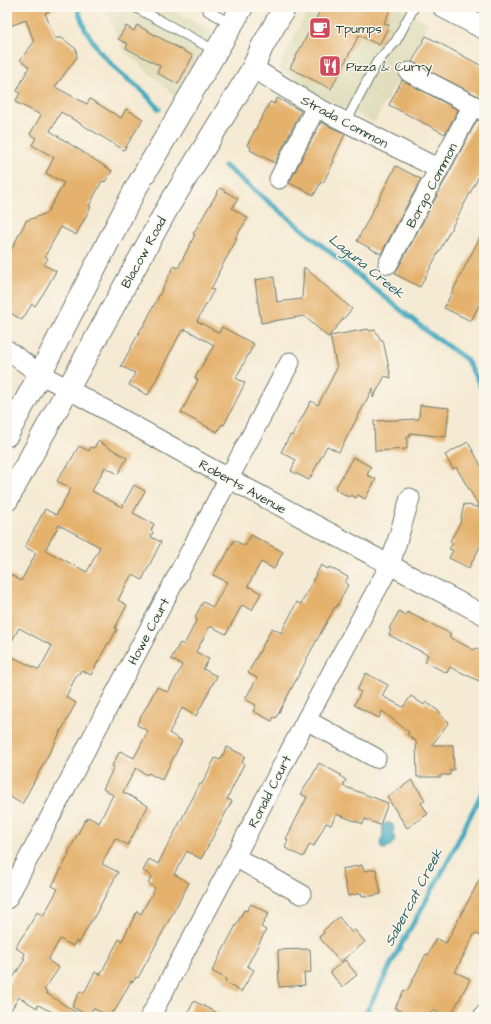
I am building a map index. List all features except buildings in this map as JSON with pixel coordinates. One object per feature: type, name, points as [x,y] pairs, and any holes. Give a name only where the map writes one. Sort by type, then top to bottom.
[{"type":"street","name":"Blacow Road","points":[[7,500],[168,207],[253,68],[262,47],[285,7]]},
{"type":"street","points":[[444,7],[484,28]]},
{"type":"street","points":[[7,435],[136,188],[237,15]]},
{"type":"street","name":"Strada Common","points":[[253,68],[316,107],[439,169]]},
{"type":"street","points":[[410,72],[478,108]]},
{"type":"street","points":[[279,179],[316,107]]},
{"type":"street","name":"Borgo Common","points":[[388,264],[439,169],[478,108]]},
{"type":"street","name":"Roberts Avenue","points":[[7,350],[40,374],[228,478],[484,615]]},
{"type":"street","name":"Howe Court","points":[[7,899],[290,362]]},
{"type":"street","name":"Ronald Court","points":[[150,1017],[306,720],[390,565],[410,498]]},
{"type":"street","points":[[306,720],[376,758]]},
{"type":"street","points":[[235,857],[301,894]]},
{"type":"lane","points":[[135,7],[216,51]]},
{"type":"lane","points":[[346,122],[377,62],[396,41],[414,7]]},
{"type":"lane","points":[[208,11],[237,15]]},
{"type":"shaded area","points":[[104,7],[167,7],[214,32],[176,97],[124,50]]},
{"type":"shaded area","points":[[310,7],[398,7],[428,23],[374,123],[324,98],[278,68]]},
{"type":"water","points":[[387,823],[391,823],[394,826],[393,833],[395,839],[391,846],[384,849],[381,848],[380,843],[383,834],[382,828]]},
{"type":"waterway","name":"Laguna Creek","points":[[77,7],[85,29],[100,52],[119,72],[144,92],[159,109]]},
{"type":"waterway","name":"Laguna Creek","points":[[225,166],[429,333],[466,359],[484,392]]},
{"type":"waterway","name":"Sabercat Creek","points":[[364,1017],[401,945],[446,865],[484,788]]},
{"type":"place","name":"Tpumps","points":[[320,28]]},
{"type":"place","name":"Pizza & Curry","points":[[330,66]]}]
